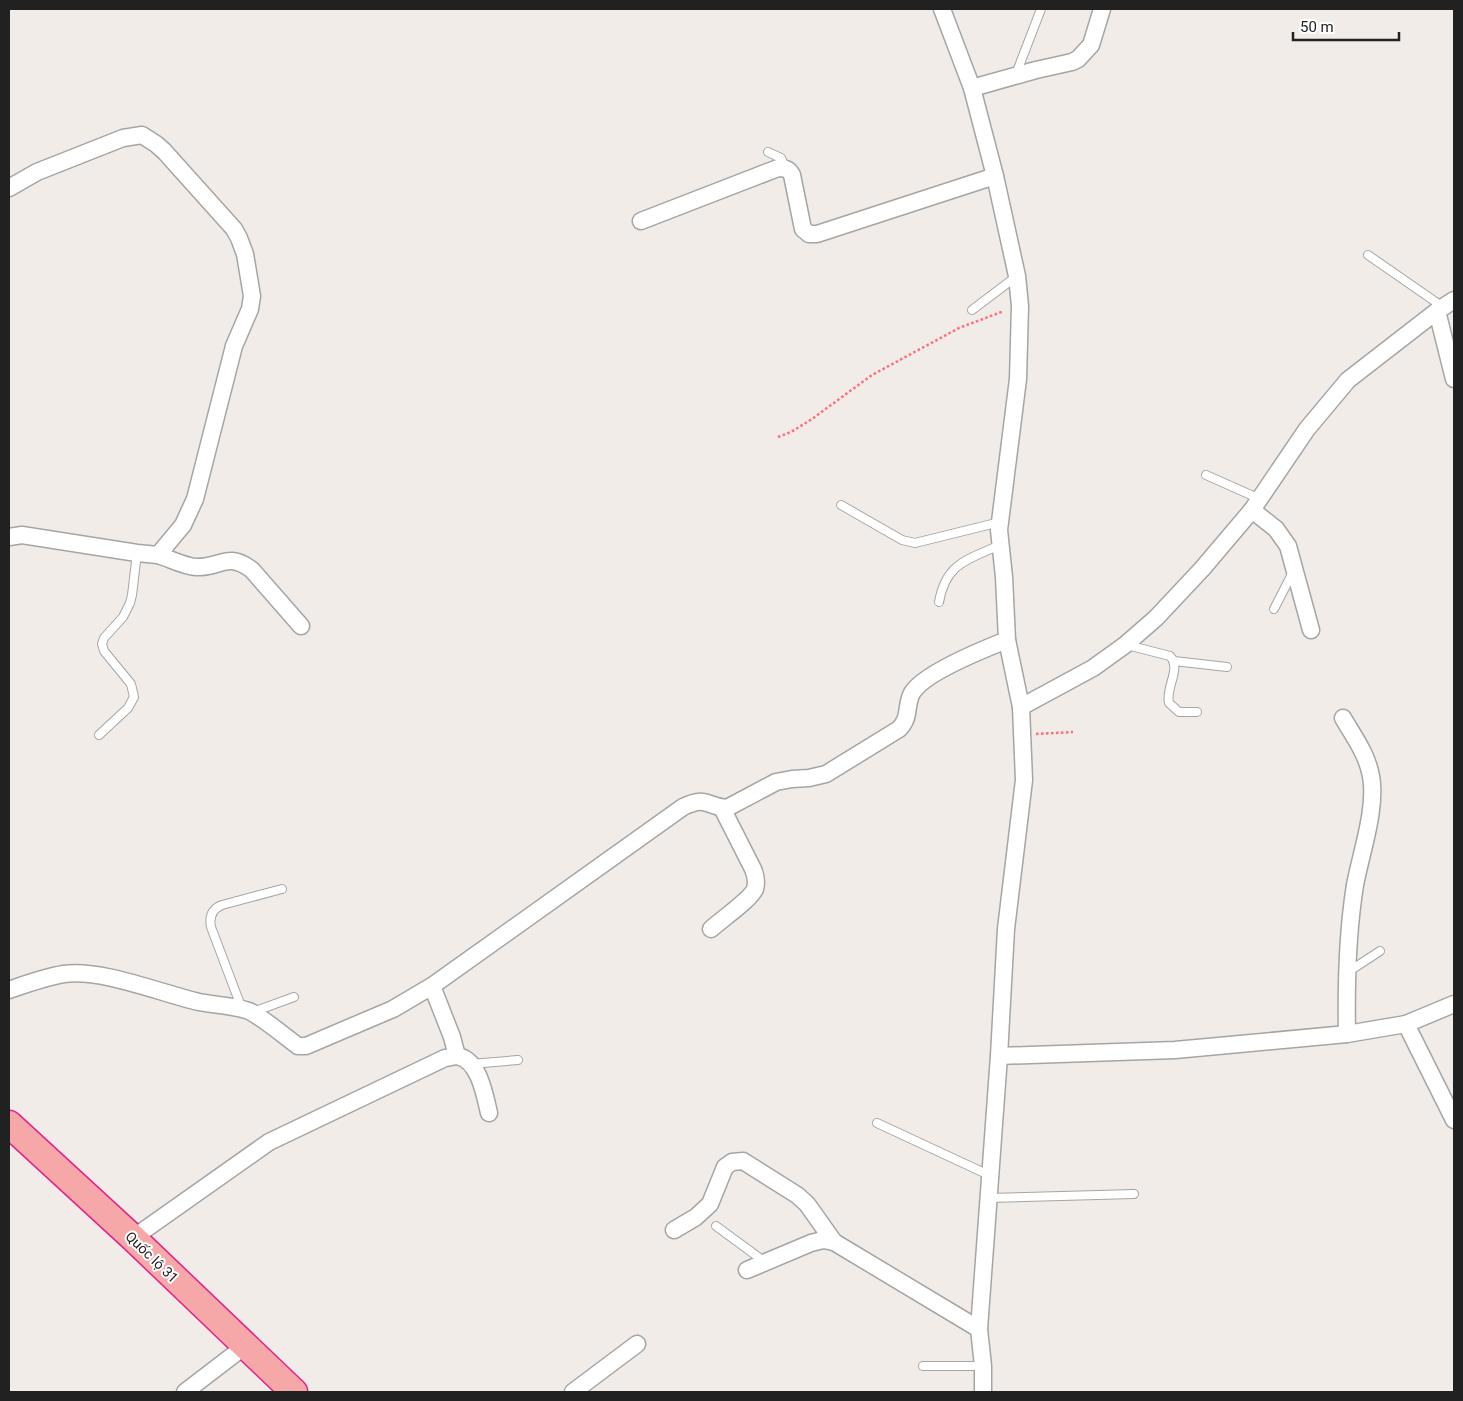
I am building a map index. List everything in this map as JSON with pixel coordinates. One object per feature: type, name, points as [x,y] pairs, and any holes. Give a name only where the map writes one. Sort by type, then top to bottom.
[{"type":"highway","name":"Quốc lộ 31","points":[[9,1124],[133,1238],[294,1392]]},
{"type":"street","points":[[942,9],[972,88],[995,176],[1017,276],[1020,306],[1018,379],[1000,522],[1000,545],[1007,640],[1021,707],[1024,780],[1006,928],[1000,1056],[979,1329],[983,1366],[983,1392]]},
{"type":"street","points":[[972,88],[1078,59],[1091,45],[1102,9]]},
{"type":"street","points":[[9,188],[45,168],[123,138],[142,135],[164,151],[234,229],[242,246],[252,289],[251,303],[234,346],[195,499],[183,525],[158,555]]},
{"type":"street","points":[[641,221],[778,168],[786,169],[792,176],[803,229],[812,235],[995,176]]},
{"type":"street","points":[[1445,306],[1454,379]]},
{"type":"street","points":[[1021,707],[1093,668],[1125,645],[1162,611],[1202,569],[1256,504],[1307,429],[1348,380],[1445,306]]},
{"type":"street","points":[[1256,504],[1288,546],[1311,630]]},
{"type":"street","points":[[9,537],[22,535],[137,554],[158,555],[192,566],[205,566],[230,560],[243,563],[252,570],[301,626]]},
{"type":"street","points":[[9,990],[65,974],[87,974],[122,981],[198,1002],[247,1011],[298,1046],[306,1046],[393,1010],[432,986],[683,807],[703,801],[722,808],[732,806],[776,782],[818,777],[834,770],[899,729],[907,719],[910,698],[920,685],[965,657],[1007,640]]},
{"type":"street","points":[[1343,718],[1364,754],[1371,778],[1372,791],[1371,807],[1355,886],[1346,973],[1347,1034]]},
{"type":"street","points":[[711,929],[752,894],[756,880],[753,869],[722,808]]},
{"type":"street","points":[[432,986],[452,1037],[464,1060],[483,1087],[489,1114]]},
{"type":"street","points":[[1000,1056],[1174,1050],[1347,1034],[1406,1024],[1454,1004]]},
{"type":"street","points":[[1406,1024],[1454,1120]]},
{"type":"street","points":[[133,1238],[246,1156],[269,1142],[445,1058],[464,1060]]},
{"type":"street","points":[[674,1230],[696,1217],[710,1204],[725,1168],[732,1162],[743,1162],[797,1194],[807,1204],[834,1242],[979,1329]]},
{"type":"street","points":[[747,1270],[817,1241],[834,1242]]},
{"type":"street","points":[[573,1392],[637,1344]]},
{"type":"street","points":[[185,1392],[245,1346]]},
{"type":"lane","points":[[1015,76],[1041,9]]},
{"type":"lane","points":[[768,152],[781,158],[786,169]]},
{"type":"lane","points":[[1368,255],[1445,306]]},
{"type":"lane","points":[[972,310],[1017,276]]},
{"type":"lane","points":[[1206,475],[1256,504]]},
{"type":"lane","points":[[841,505],[902,540],[915,543],[1000,522]]},
{"type":"lane","points":[[939,602],[942,587],[954,569],[969,559],[1000,545]]},
{"type":"lane","points":[[99,735],[128,708],[134,697],[131,684],[104,651],[102,644],[104,638],[123,617],[130,603],[137,554]]},
{"type":"lane","points":[[1274,609],[1295,568]]},
{"type":"lane","points":[[1125,645],[1167,654],[1174,661],[1175,668],[1168,695],[1169,703],[1179,712],[1197,712]]},
{"type":"lane","points":[[1174,661],[1227,667]]},
{"type":"lane","points":[[282,889],[222,905],[214,910],[211,915],[211,927],[247,1011],[294,997]]},
{"type":"lane","points":[[1346,973],[1380,950]]},
{"type":"lane","points":[[464,1060],[518,1060]]},
{"type":"lane","points":[[877,1123],[991,1176]]},
{"type":"lane","points":[[989,1198],[1134,1194]]},
{"type":"lane","points":[[716,1226],[765,1262]]},
{"type":"lane","points":[[923,1366],[983,1366]]},
{"type":"path","points":[[778,438],[812,419],[872,375],[959,328],[1020,306]]},
{"type":"path","points":[[1022,735],[1072,732]]}]
